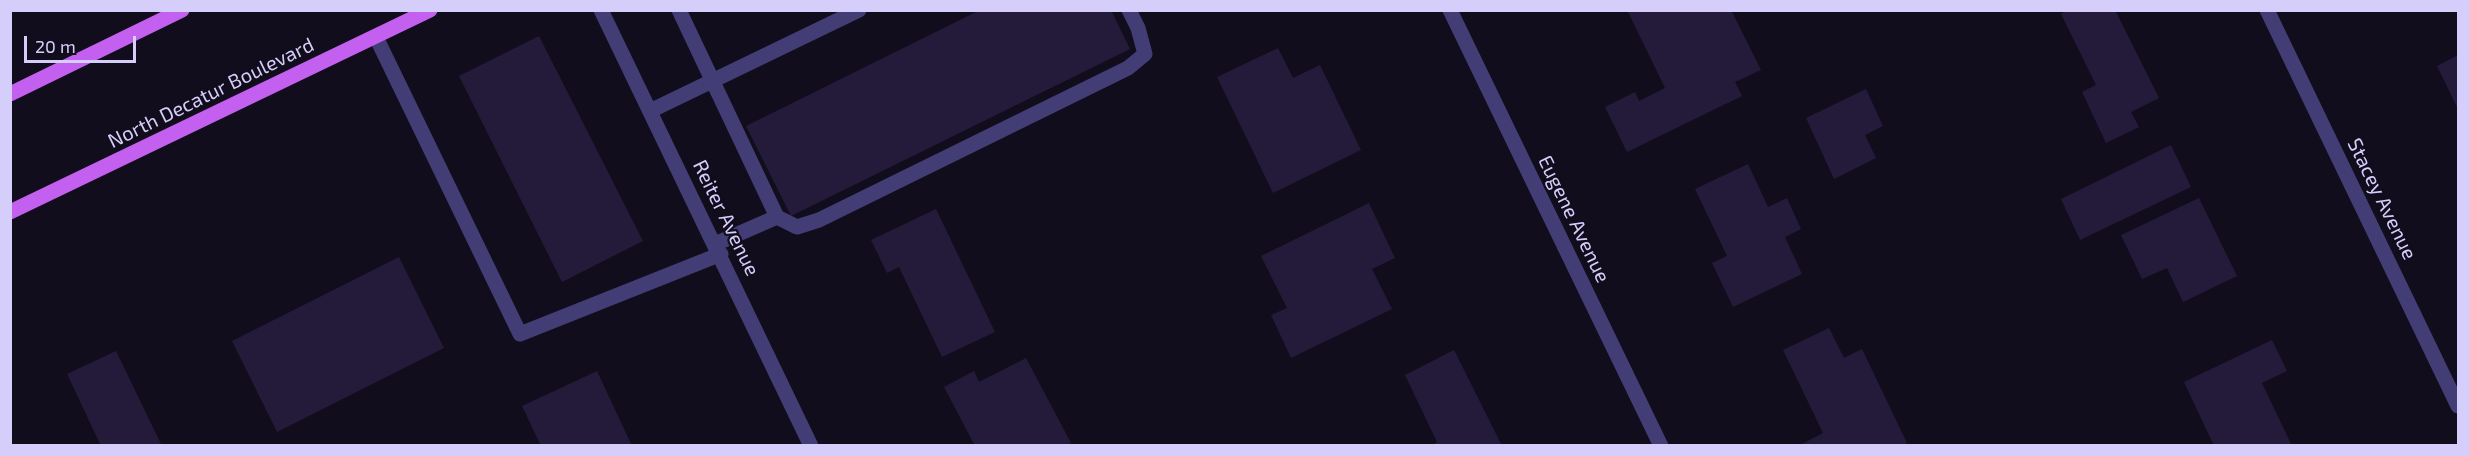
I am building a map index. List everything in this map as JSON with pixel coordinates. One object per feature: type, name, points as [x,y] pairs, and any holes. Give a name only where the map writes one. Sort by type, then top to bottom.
[{"type":"main road","points":[[10,94],[182,10]]},
{"type":"main road","name":"North Decatur Boulevard","points":[[10,212],[430,10]]},
{"type":"street","name":"Reiter Avenue","points":[[601,10],[812,446]]},
{"type":"street","points":[[679,10],[711,83],[777,217],[797,227],[819,220],[1128,68],[1145,54],[1137,28],[1128,10]]},
{"type":"street","points":[[650,111],[859,10]]},
{"type":"street","name":"Eugene Avenue","points":[[1450,10],[1660,446]]},
{"type":"street","name":"Stacey Avenue","points":[[2267,10],[2458,406]]},
{"type":"street","points":[[376,36],[520,334],[718,249],[777,217]]},
{"type":"building","points":[[980,10],[1111,10],[1130,49],[791,216],[746,126]]},
{"type":"building","points":[[1627,10],[1731,10],[1761,70],[1735,82],[1742,96],[1627,152],[1605,107],[1635,92],[1639,101],[1665,88]]},
{"type":"building","points":[[2067,10],[2115,10],[2159,98],[2131,112],[2139,127],[2106,143],[2082,92],[2096,85],[2061,14]]},
{"type":"building","points":[[539,36],[643,241],[562,282],[459,76]]},
{"type":"building","points":[[1278,48],[1293,78],[1320,65],[1361,150],[1273,193],[1217,77]]},
{"type":"building","points":[[2458,55],[2458,109],[2437,66]]},
{"type":"building","points":[[1866,89],[1883,126],[1865,135],[1876,158],[1834,179],[1806,118]]},
{"type":"building","points":[[2171,145],[2191,187],[2080,240],[2061,199]]},
{"type":"building","points":[[1748,164],[1768,207],[1787,198],[1801,229],[1785,237],[1802,274],[1733,307],[1712,263],[1727,256],[1695,189]]},
{"type":"building","points":[[2199,198],[2237,276],[2183,302],[2167,268],[2142,279],[2121,235]]},
{"type":"building","points":[[1369,203],[1395,258],[1372,269],[1392,309],[1291,358],[1271,315],[1287,308],[1261,256]]},
{"type":"building","points":[[936,209],[995,332],[942,357],[899,267],[887,273],[871,240]]},
{"type":"building","points":[[399,257],[444,348],[277,432],[232,341]]},
{"type":"building","points":[[1829,328],[1844,358],[1862,349],[1907,443],[1902,446],[1798,446],[1823,433],[1783,350]]},
{"type":"building","points":[[2272,340],[2287,371],[2262,383],[2292,446],[2214,446],[2184,382]]},
{"type":"building","points":[[1454,350],[1502,446],[1431,446],[1437,442],[1405,375]]},
{"type":"building","points":[[116,351],[162,446],[101,446],[67,374]]},
{"type":"building","points":[[1026,358],[1071,443],[1066,446],[975,446],[944,387],[974,371],[979,382]]},
{"type":"building","points":[[597,371],[632,446],[541,446],[522,406]]}]
